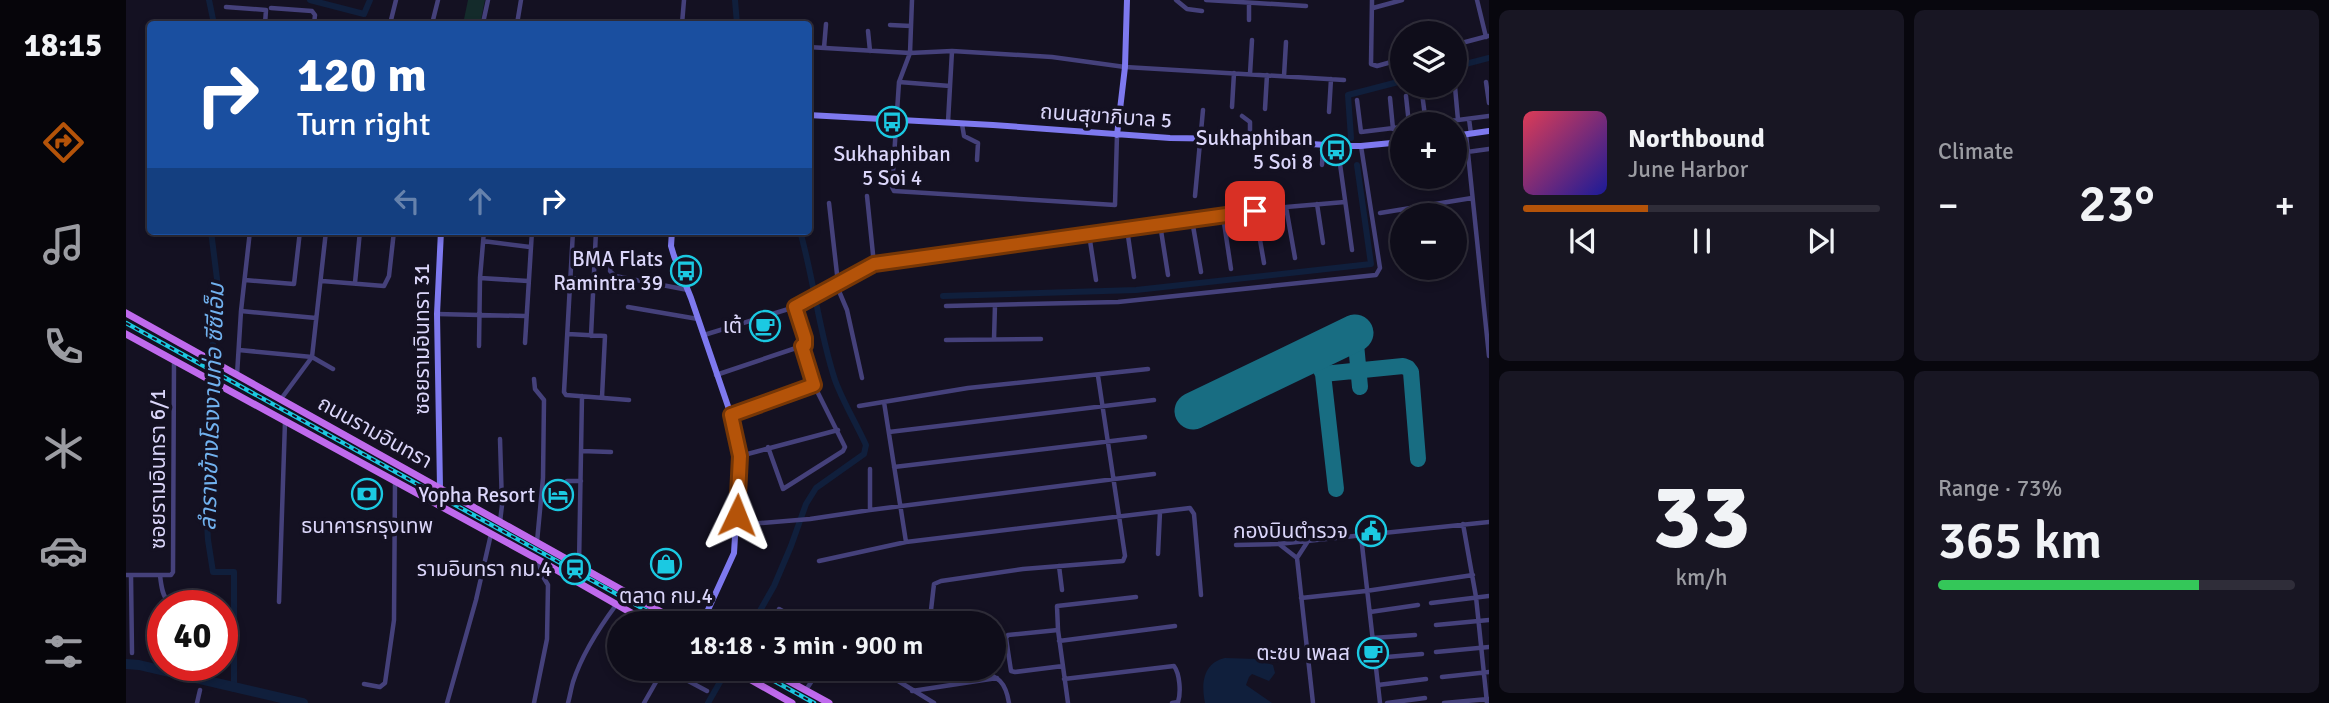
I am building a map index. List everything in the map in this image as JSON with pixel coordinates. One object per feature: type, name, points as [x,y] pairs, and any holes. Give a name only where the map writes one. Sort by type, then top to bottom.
[{"type":"main road","name":"ถนนรามอินทรา","points":[[126,313],[660,611]]},
{"type":"main road","points":[[135,339],[144,323]]},
{"type":"main road","name":"ถนนรามอินทรา","points":[[126,334],[627,611]]},
{"type":"main road","points":[[161,353],[159,340],[168,336]]},
{"type":"main road","points":[[753,681],[792,703]]},
{"type":"main road","points":[[789,681],[829,703]]},
{"type":"street","points":[[391,21],[396,0]]},
{"type":"street","points":[[433,21],[438,0]]},
{"type":"street","points":[[483,21],[488,0]]},
{"type":"street","points":[[518,21],[521,0]]},
{"type":"street","points":[[682,21],[684,0]]},
{"type":"street","points":[[912,0],[910,53],[899,82],[895,119],[894,191],[1115,205],[1117,135],[1125,67],[1128,0]]},
{"type":"street","points":[[1176,0],[1187,9],[1202,11]]},
{"type":"street","points":[[1206,0],[1306,6]]},
{"type":"street","points":[[1372,0],[1371,64],[1377,66],[1390,62]]},
{"type":"street","points":[[1373,8],[1402,0]]},
{"type":"street","points":[[1467,43],[1488,37],[1477,0]]},
{"type":"street","points":[[1249,20],[1250,2]]},
{"type":"street","points":[[226,7],[266,10],[265,21]]},
{"type":"street","points":[[271,8],[313,11],[314,21]]},
{"type":"street","points":[[824,48],[826,24]]},
{"type":"street","points":[[890,25],[911,26]]},
{"type":"street","points":[[868,31],[870,51]]},
{"type":"street","points":[[1250,74],[1252,40]]},
{"type":"street","points":[[1284,76],[1286,42]]},
{"type":"street","points":[[812,47],[1052,57],[1092,60],[1125,67],[1344,80]]},
{"type":"street","points":[[948,123],[952,51]]},
{"type":"street","points":[[1232,107],[1234,73]]},
{"type":"street","points":[[1265,109],[1267,75]]},
{"type":"street","points":[[1329,112],[1331,79]]},
{"type":"street","points":[[899,82],[950,86]]},
{"type":"street","points":[[1486,82],[1489,103]]},
{"type":"street","points":[[1390,98],[1391,112]]},
{"type":"street","points":[[1357,100],[1361,132],[1390,129]]},
{"type":"street","points":[[1195,195],[1203,110]]},
{"type":"street","name":"ถนนสุขาภิบาล 5","points":[[812,116],[1341,146],[1390,143]]},
{"type":"street","points":[[1242,116],[1250,122],[1250,140]]},
{"type":"street","points":[[1489,116],[1469,119],[1467,152],[1489,356]]},
{"type":"street","points":[[962,124],[964,135],[978,143],[977,160]]},
{"type":"street","points":[[1468,134],[1489,131]]},
{"type":"street","points":[[1322,165],[1323,145]]},
{"type":"street","points":[[1341,146],[1340,164],[1352,250]]},
{"type":"street","points":[[946,306],[1118,302],[1376,275],[1380,268],[1361,146]]},
{"type":"street","points":[[1467,152],[1489,149]]},
{"type":"street","points":[[867,195],[874,264]]},
{"type":"street","points":[[1380,213],[1472,198]]},
{"type":"street","points":[[829,202],[837,283],[847,310],[862,378]]},
{"type":"street","points":[[702,335],[795,307],[874,264],[1255,211],[1345,202]]},
{"type":"street","points":[[1317,204],[1323,243]]},
{"type":"street","points":[[1286,207],[1295,258]]},
{"type":"street","points":[[1255,211],[1264,263]]},
{"type":"street","points":[[1223,216],[1231,268]]},
{"type":"street","points":[[1192,220],[1201,272]]},
{"type":"street","points":[[1160,224],[1168,275]]},
{"type":"street","points":[[1127,229],[1134,277]]},
{"type":"street","points":[[1089,234],[1096,280]]},
{"type":"street","points":[[237,375],[250,235]]},
{"type":"street","points":[[245,280],[295,284],[300,235]]},
{"type":"street","points":[[281,400],[312,358],[326,235]]},
{"type":"street","points":[[355,283],[360,235]]},
{"type":"street","points":[[322,281],[384,286],[387,283],[393,235]]},
{"type":"street","name":"ซอยรามอินทรา 31","points":[[440,488],[437,314],[441,235]]},
{"type":"street","points":[[479,346],[484,235]]},
{"type":"street","points":[[525,343],[532,235]]},
{"type":"street","points":[[573,235],[564,392],[629,400]]},
{"type":"street","points":[[591,335],[597,235]]},
{"type":"street","points":[[672,235],[674,256],[731,415],[740,456],[734,553],[707,611]]},
{"type":"street","points":[[483,241],[530,247]]},
{"type":"street","points":[[612,258],[610,271],[615,276],[688,290]]},
{"type":"street","points":[[480,278],[528,281]]},
{"type":"street","points":[[571,278],[593,280]]},
{"type":"street","points":[[994,339],[995,305]]},
{"type":"street","points":[[628,307],[698,319]]},
{"type":"street","points":[[716,375],[805,345],[795,307]]},
{"type":"street","points":[[241,311],[316,318]]},
{"type":"street","points":[[437,314],[525,316]]},
{"type":"street","points":[[568,334],[605,336],[602,397]]},
{"type":"street","points":[[946,341],[1041,339]]},
{"type":"street","points":[[768,447],[783,489],[843,450],[844,445],[838,430],[814,385],[802,346]]},
{"type":"street","points":[[239,350],[312,358],[333,369]]},
{"type":"street","name":"ซอยรามอินทรา 6/1","points":[[128,575],[171,575],[173,572],[174,360]]},
{"type":"street","points":[[859,406],[968,388],[1147,369]]},
{"type":"street","points":[[931,610],[932,589],[936,582],[1059,566],[1123,561],[1125,556],[1098,376]]},
{"type":"street","points":[[534,379],[535,390],[544,400],[543,478],[537,543]]},
{"type":"street","points":[[731,415],[814,385]]},
{"type":"street","points":[[579,566],[582,396]]},
{"type":"street","points":[[889,432],[1154,400]]},
{"type":"street","points":[[884,402],[905,542]]},
{"type":"street","points":[[279,602],[285,422]]},
{"type":"street","points":[[740,456],[838,430]]},
{"type":"street","points":[[894,467],[1145,438]]},
{"type":"street","points":[[500,439],[500,522]]},
{"type":"street","points":[[581,451],[611,452]]},
{"type":"street","points":[[870,469],[870,510]]},
{"type":"street","points":[[737,525],[810,519],[1154,474]]},
{"type":"street","points":[[567,481],[581,481]]},
{"type":"street","points":[[364,684],[380,687],[385,683],[394,620],[395,483]]},
{"type":"street","points":[[818,561],[905,542],[1190,508],[1193,510],[1201,595]]},
{"type":"street","points":[[1158,554],[1160,512]]},
{"type":"street","points":[[1236,545],[1278,544],[1489,522]]},
{"type":"street","points":[[1444,703],[1487,700],[1487,672],[1480,648],[1473,575],[1463,524]]},
{"type":"street","points":[[447,703],[476,600],[491,534]]},
{"type":"street","points":[[1361,536],[1380,703]]},
{"type":"street","points":[[1309,540],[1297,558],[1313,703]]},
{"type":"street","points":[[1278,544],[1297,558]]},
{"type":"street","points":[[534,703],[547,639],[548,584],[541,573],[539,560]]},
{"type":"street","points":[[1059,566],[1062,590]]},
{"type":"street","points":[[128,575],[132,653]]},
{"type":"street","points":[[160,575],[162,590]]},
{"type":"street","points":[[1301,598],[1473,575]]},
{"type":"street","points":[[1431,603],[1489,596]]},
{"type":"street","points":[[1068,703],[1059,641],[1058,606],[1136,597]]},
{"type":"street","points":[[568,703],[573,680],[590,646],[616,605]]},
{"type":"street","points":[[1370,612],[1418,605]]},
{"type":"street","points":[[779,609],[783,611]]},
{"type":"street","points":[[1436,625],[1489,620]]},
{"type":"street","points":[[1059,641],[1175,626]]},
{"type":"street","points":[[1058,630],[1009,635],[1006,638],[1011,671],[1063,666]]},
{"type":"street","points":[[1373,638],[1415,635]]},
{"type":"street","points":[[1436,652],[1489,647]]},
{"type":"street","points":[[1375,658],[1422,654]]},
{"type":"street","points":[[1064,679],[1174,666],[1180,698],[1178,702],[1172,703]]},
{"type":"street","points":[[1442,677],[1487,672]]},
{"type":"street","points":[[1378,685],[1426,679]]},
{"type":"street","points":[[647,702],[658,681]]},
{"type":"street","points":[[688,681],[707,691]]},
{"type":"street","points":[[806,690],[812,681]]},
{"type":"street","points":[[897,681],[934,703]]},
{"type":"street","points":[[912,691],[977,681]]},
{"type":"street","points":[[999,681],[1007,691],[1009,703]]},
{"type":"street","points":[[197,703],[200,690]]},
{"type":"street","points":[[1387,703],[1425,698]]},
{"type":"green space","points":[[468,0],[485,0],[481,21],[464,21]]},
{"type":"water","points":[[1225,658],[1256,659],[1273,665],[1275,673],[1269,681],[1252,674],[1246,685],[1272,703],[1205,703],[1205,675],[1212,664]]},
{"type":"waterway","name":"ลำรางข้างโรงงานท่อ ซีซีเอ็ม","points":[[209,0],[213,21]]},
{"type":"waterway","name":"ลำรางข้างโรงงานท่อ ซีซีเอ็ม","points":[[310,0],[364,14],[370,0]]},
{"type":"waterway","points":[[735,0],[737,21]]},
{"type":"waterway","points":[[1467,64],[1489,58]]},
{"type":"waterway","points":[[1351,138],[1348,95],[1390,84]]},
{"type":"waterway","points":[[943,296],[1136,290],[1371,264],[1357,165]]},
{"type":"waterway","name":"ลำรางข้างโรงงานท่อ ซีซีเอ็ม","points":[[212,235],[218,287],[208,401],[206,505],[213,572],[234,572],[234,689]]},
{"type":"waterway","points":[[760,611],[774,586],[806,504],[816,488],[864,454],[866,445],[835,380],[801,235]]},
{"type":"waterway","points":[[126,664],[303,703]]},
{"type":"waterway","points":[[708,703],[721,681]]},
{"type":"taxiway","points":[[1355,333],[1360,387]]},
{"type":"taxiway","points":[[1313,354],[1323,374]]},
{"type":"taxiway","points":[[1336,489],[1323,374],[1403,366],[1408,368],[1411,372],[1418,459]]},
{"type":"runway","points":[[1193,411],[1355,333]]},
{"type":"railway","points":[[126,323],[647,611]]},
{"type":"railway","points":[[774,681],[814,703]]},
{"type":"place","name":"Sukhaphiban 5 Soi 4","points":[[892,122]]},
{"type":"place","name":"Sukhaphiban 5 Soi 8","points":[[1336,150]]},
{"type":"place","name":"BMA Flats Ramintra 39","points":[[686,271]]},
{"type":"place","name":"เต้","points":[[765,326]]},
{"type":"place","name":"ธนาคารกรุงเทพ","points":[[367,494]]},
{"type":"place","name":"Yopha Resort","points":[[558,495]]},
{"type":"place","name":"กองบินตำรวจ","points":[[1371,531]]},
{"type":"place","name":"ตลาด กม.4","points":[[666,564]]},
{"type":"place","name":"รามอินทรา กม.4","points":[[575,569]]},
{"type":"place","name":"ตะชบ เพลส","points":[[1373,653]]},
{"type":"route","points":[[737,515],[740,456],[731,415],[814,385],[802,346],[805,345],[805,338],[795,307],[874,264],[1255,211]]}]
